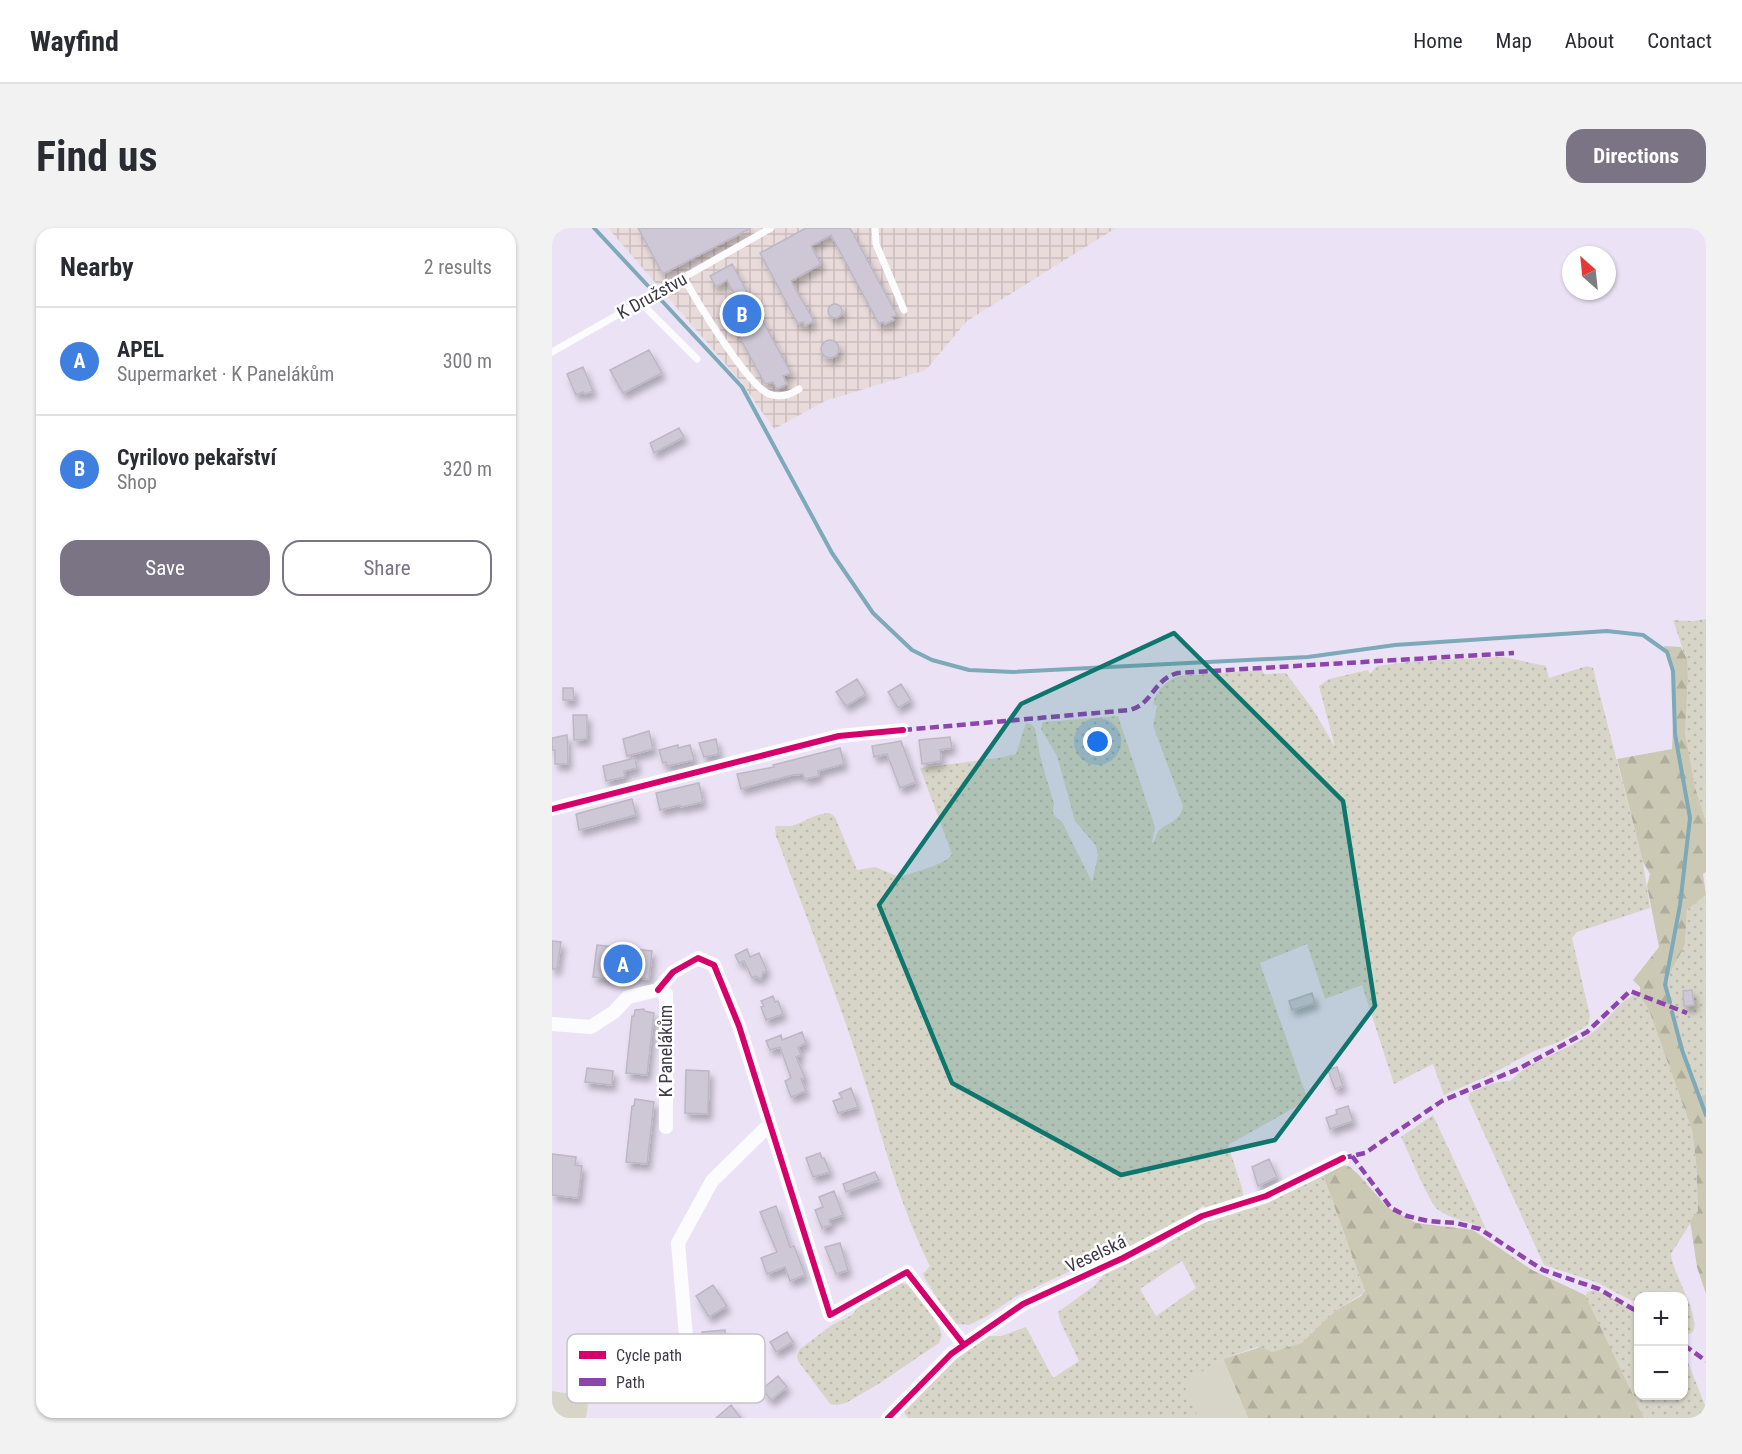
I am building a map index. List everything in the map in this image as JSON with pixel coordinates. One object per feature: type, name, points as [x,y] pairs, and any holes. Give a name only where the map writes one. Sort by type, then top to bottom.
[{"type":"street","points":[[552,809],[839,736],[903,730]]},
{"type":"street","points":[[658,990],[673,972],[698,958],[714,965],[739,1026],[830,1315],[907,1272],[964,1345]]},
{"type":"street","name":"K Panelákům","points":[[552,1024],[591,1027],[614,1012],[628,997],[658,990],[666,994],[666,1127]]},
{"type":"street","points":[[686,1334],[678,1243],[712,1181],[770,1124]]},
{"type":"street","name":"Veselská","points":[[891,1417],[951,1354],[1023,1304],[1123,1258],[1202,1216],[1266,1196],[1343,1158]]},
{"type":"lane","name":"K Družstvu","points":[[552,352],[771,228]]},
{"type":"lane","points":[[875,228],[876,244],[904,310]]},
{"type":"lane","points":[[684,278],[704,313],[756,386],[769,395],[789,396],[799,389]]},
{"type":"lane","points":[[641,303],[697,359]]},
{"type":"highlighted area","points":[[1174,633],[1343,801],[1375,1006],[1275,1140],[1121,1175],[952,1083],[879,905],[1021,704]]},
{"type":"shaded area","points":[[608,228],[1116,228],[967,321],[926,370],[825,401],[774,429],[742,383]]},
{"type":"shaded area","points":[[1706,619],[1706,822],[1686,744],[1687,670],[1673,620]]},
{"type":"shaded area","points":[[1503,657],[1546,666],[1549,678],[1587,666],[1593,668],[1643,862],[1650,908],[1577,932],[1572,938],[1590,1016],[1588,1025],[1561,1041],[1532,1052],[1490,1075],[1444,1095],[1433,1064],[1394,1084],[1362,985],[1325,999],[1307,944],[1260,963],[1308,1100],[1228,1145],[1243,1196],[1205,1208],[1203,1205],[1197,1211],[1118,1253],[1079,1267],[1015,1297],[969,1325],[956,1324],[950,1319],[924,1277],[923,1274],[930,1266],[899,1192],[859,1063],[776,836],[775,827],[791,826],[814,816],[830,813],[835,817],[857,870],[875,867],[900,877],[936,865],[952,854],[920,768],[1016,754],[1026,723],[1035,728],[1040,756],[1054,804],[1054,814],[1062,822],[1092,882],[1098,856],[1096,846],[1075,821],[1057,756],[1041,729],[1043,722],[1118,716],[1155,827],[1152,842],[1154,842],[1158,832],[1179,816],[1183,806],[1153,726],[1157,706],[1153,704],[1156,694],[1174,678],[1262,670],[1264,674],[1286,673],[1314,711],[1335,747],[1319,686],[1329,679],[1368,670],[1370,674],[1377,666],[1415,661]]},
{"type":"shaded area","points":[[1706,895],[1706,1095],[1697,1096],[1667,979],[1685,945],[1687,910]]},
{"type":"shaded area","points":[[1634,995],[1640,996],[1649,1009],[1692,1130],[1698,1211],[1671,1254],[1684,1292],[1634,1292],[1634,1302],[1596,1282],[1544,1265],[1468,1098],[1470,1093],[1484,1086],[1510,1081],[1531,1065],[1590,1035]]},
{"type":"shaded area","points":[[1433,1115],[1486,1229],[1448,1216],[1437,1209],[1419,1176],[1401,1137]]},
{"type":"shaded area","points":[[1323,1175],[1364,1293],[1335,1311],[1302,1344],[1272,1352],[1257,1347],[1223,1359],[1184,1383],[1199,1418],[908,1418],[904,1412],[907,1403],[944,1367],[982,1336],[1001,1336],[1026,1327],[1053,1378],[1079,1361],[1058,1312],[1094,1286],[1107,1271],[1160,1249],[1189,1228]],"holes":[[[1182,1261],[1196,1288],[1156,1316],[1140,1289]]]},
{"type":"shaded area","points":[[902,1283],[910,1285],[939,1326],[942,1335],[939,1343],[846,1403],[830,1404],[798,1361],[797,1356],[800,1349],[832,1325],[852,1315],[859,1306]]},
{"type":"shaded area","points":[[1594,1290],[1619,1301],[1634,1313],[1634,1398],[1585,1298],[1587,1292]]},
{"type":"shaded area","points":[[1688,1301],[1693,1316],[1693,1332],[1688,1334]]},
{"type":"shaded area","points":[[1223,1359],[1248,1418],[1199,1418],[1183,1383]]},
{"type":"shaded area","points":[[1688,1362],[1706,1408],[1706,1418],[1644,1418],[1635,1400],[1688,1400]]},
{"type":"shaded area","points":[[552,1391],[567,1393],[567,1403],[588,1403],[586,1418],[552,1418]]},
{"type":"green space","points":[[1664,646],[1681,647],[1687,659],[1685,733],[1695,787],[1706,822],[1706,872],[1703,874],[1706,895],[1687,910],[1685,945],[1667,979],[1697,1096],[1706,1095],[1706,1294],[1697,1267],[1690,1221],[1698,1211],[1692,1130],[1649,1010],[1640,996],[1640,987],[1633,980],[1659,947],[1647,886],[1650,874],[1643,862],[1617,759],[1672,749],[1674,703],[1672,673]]},
{"type":"green space","points":[[1340,1164],[1350,1167],[1387,1207],[1416,1223],[1473,1230],[1532,1270],[1585,1295],[1644,1418],[1248,1418],[1223,1359],[1261,1347],[1272,1352],[1302,1343],[1335,1311],[1361,1296],[1365,1291],[1321,1173]]},
{"type":"building","points":[[638,228],[751,228],[663,274]]},
{"type":"building","points":[[806,228],[850,228],[897,315],[892,317],[894,320],[879,324],[831,235],[811,246],[821,264],[791,281],[814,321],[805,326],[803,322],[798,324],[760,253]]},
{"type":"building","points":[[732,264],[791,373],[783,376],[787,384],[777,389],[773,382],[765,384],[724,308],[737,299],[727,280],[716,287],[710,276]]},
{"type":"building","points":[[832,304],[838,304],[842,311],[838,318],[832,318],[828,314],[828,308]]},
{"type":"building","points":[[830,340],[836,343],[839,349],[836,355],[830,358],[824,355],[821,349],[824,343]]},
{"type":"building","points":[[649,350],[662,373],[623,393],[610,370]]},
{"type":"building","points":[[583,367],[593,391],[576,395],[567,374]]},
{"type":"building","points":[[679,428],[684,437],[654,453],[650,443]]},
{"type":"building","points":[[857,679],[866,694],[846,706],[836,692]]},
{"type":"building","points":[[901,684],[911,700],[898,708],[888,692]]},
{"type":"building","points":[[563,688],[573,688],[574,700],[563,700]]},
{"type":"building","points":[[573,715],[587,715],[587,739],[574,740]]},
{"type":"building","points":[[649,731],[653,749],[627,756],[623,739]]},
{"type":"building","points":[[567,735],[568,764],[555,764],[552,738]]},
{"type":"building","points":[[950,737],[952,748],[940,750],[941,761],[922,764],[919,740]]},
{"type":"building","points":[[716,739],[719,754],[704,757],[699,743]]},
{"type":"building","points":[[901,741],[916,782],[900,788],[887,754],[874,757],[872,746]]},
{"type":"building","points":[[678,745],[678,748],[690,745],[694,760],[667,766],[666,762],[663,763],[659,750]]},
{"type":"building","points":[[840,748],[844,764],[818,771],[819,776],[805,779],[803,774],[792,775],[741,789],[737,774],[774,767],[773,765]]},
{"type":"building","points":[[635,758],[637,768],[624,771],[625,777],[606,781],[603,766]]},
{"type":"building","points":[[699,783],[703,802],[660,810],[656,793]]},
{"type":"building","points":[[632,799],[636,815],[579,830],[576,814]]},
{"type":"building","points":[[552,941],[561,942],[557,969],[552,969]]},
{"type":"building","points":[[597,945],[652,951],[649,979],[629,977],[628,981],[593,977]]},
{"type":"building","points":[[747,949],[750,957],[759,953],[767,971],[763,972],[761,979],[755,976],[752,978],[744,961],[739,963],[735,955]]},
{"type":"building","points":[[1692,990],[1694,1005],[1684,1006],[1683,991]]},
{"type":"building","points":[[1312,993],[1315,1003],[1292,1010],[1289,1001]]},
{"type":"building","points":[[773,996],[775,1002],[778,1001],[783,1014],[766,1020],[761,1001]]},
{"type":"building","points":[[644,1009],[644,1011],[654,1013],[647,1075],[626,1073],[632,1016],[635,1010]]},
{"type":"building","points":[[802,1032],[806,1043],[798,1047],[801,1055],[796,1057],[805,1078],[801,1079],[806,1091],[791,1097],[785,1081],[791,1078],[780,1047],[770,1050],[766,1041],[781,1035],[782,1040]]},
{"type":"building","points":[[1337,1067],[1343,1086],[1335,1089],[1328,1070]]},
{"type":"building","points":[[587,1068],[613,1071],[612,1085],[585,1082]]},
{"type":"building","points":[[686,1070],[709,1071],[708,1114],[685,1113]]},
{"type":"building","points":[[851,1088],[858,1107],[838,1113],[833,1101],[842,1098],[839,1093]]},
{"type":"building","points":[[635,1099],[654,1102],[647,1164],[626,1162],[632,1106],[634,1106]]},
{"type":"building","points":[[1348,1106],[1353,1121],[1330,1129],[1326,1118],[1337,1114],[1336,1110]]},
{"type":"building","points":[[820,1153],[830,1172],[813,1177],[806,1158]]},
{"type":"building","points":[[552,1154],[576,1157],[575,1165],[582,1166],[578,1198],[552,1195]]},
{"type":"building","points":[[1269,1159],[1277,1177],[1258,1186],[1252,1167]]},
{"type":"building","points":[[875,1172],[879,1180],[846,1192],[843,1184]]},
{"type":"building","points":[[834,1191],[843,1215],[829,1220],[831,1225],[822,1228],[815,1210],[823,1207],[819,1197]]},
{"type":"building","points":[[776,1206],[790,1247],[794,1246],[805,1275],[790,1281],[785,1267],[767,1274],[761,1258],[777,1252],[760,1212]]},
{"type":"building","points":[[840,1243],[848,1270],[836,1274],[825,1247]]},
{"type":"building","points":[[713,1285],[727,1306],[709,1317],[696,1296]]},
{"type":"building","points":[[725,1330],[725,1334],[702,1334],[702,1332]]},
{"type":"building","points":[[787,1332],[793,1342],[776,1352],[770,1342]]},
{"type":"building","points":[[778,1376],[787,1387],[771,1400],[765,1393],[765,1387]]},
{"type":"building","points":[[731,1405],[741,1418],[716,1418]]},
{"type":"waterway","points":[[594,228],[649,287]]},
{"type":"waterway","points":[[662,301],[742,387],[832,553],[873,613],[912,650],[932,660],[969,670],[1013,672],[1308,657],[1395,645],[1607,631],[1643,635],[1667,652],[1673,671],[1675,734],[1690,818],[1680,905],[1665,985],[1670,1002]]},
{"type":"waterway","points":[[1672,1012],[1682,1050],[1706,1115]]},
{"type":"marked path","points":[[903,730],[1130,710],[1144,702],[1163,680],[1178,673],[1514,653]]},
{"type":"marked path","points":[[1343,1158],[1365,1153],[1442,1101],[1520,1068],[1587,1032],[1630,991],[1687,1013]]},
{"type":"marked path","points":[[1352,1156],[1391,1208],[1407,1216],[1428,1221],[1456,1223],[1480,1229],[1543,1270],[1599,1289],[1634,1310]]},
{"type":"marked path","points":[[1685,1346],[1706,1361]]},
{"type":"cycle path","points":[[552,809],[839,736],[903,730]]},
{"type":"cycle path","points":[[658,990],[673,972],[698,958],[714,965],[739,1026],[830,1315],[907,1272],[964,1345]]},
{"type":"cycle path","points":[[888,1418],[951,1354],[1023,1304],[1123,1258],[1202,1216],[1266,1196],[1343,1158]]},
{"type":"place","name":"Cyrilovo pekařství","points":[[742,314]]},
{"type":"place","name":"APEL","points":[[623,964]]}]
